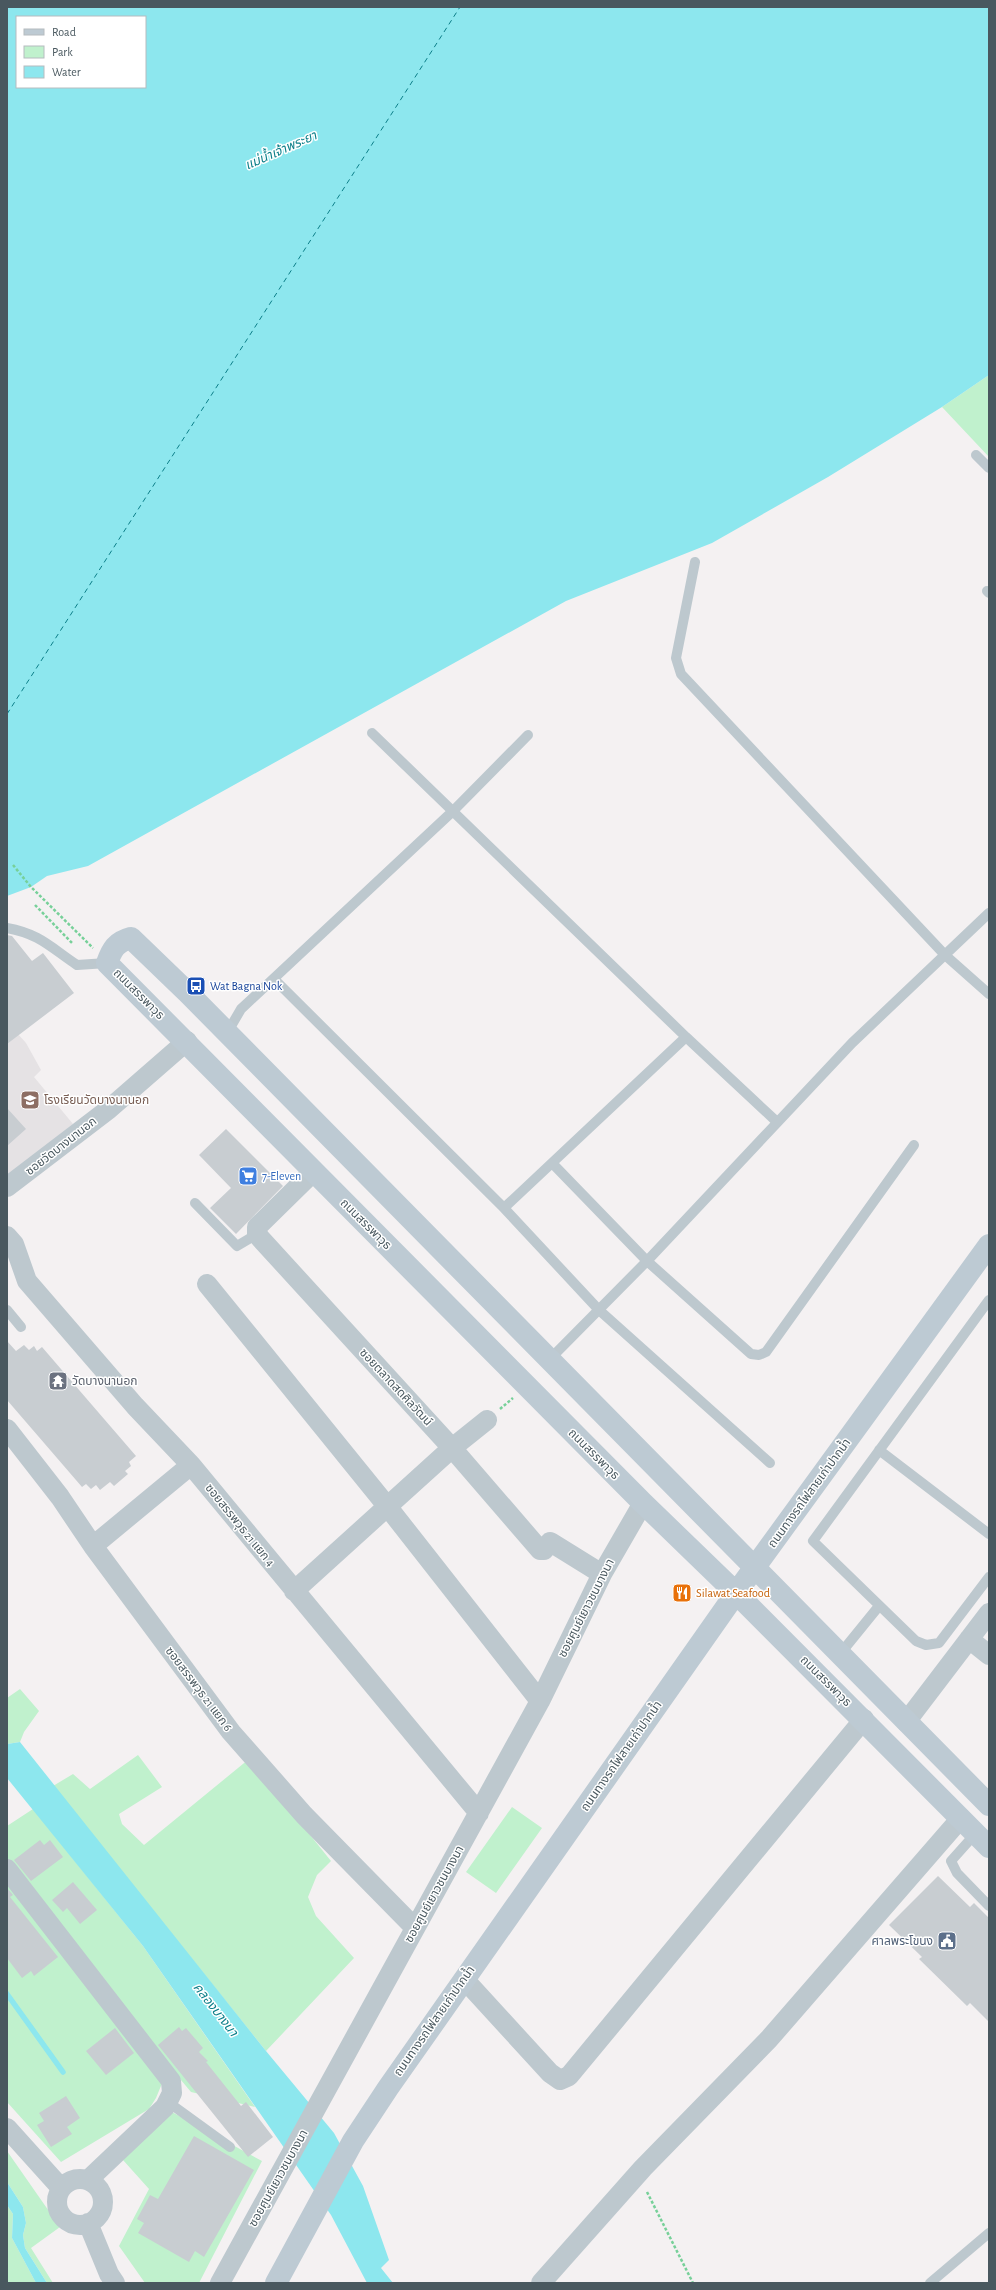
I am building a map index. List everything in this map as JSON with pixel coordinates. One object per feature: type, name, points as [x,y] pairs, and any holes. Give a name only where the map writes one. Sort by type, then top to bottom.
[{"type":"main road","name":"ถนนสรรพาวุธ","points":[[982,1840],[864,1719],[643,1503],[313,1172],[195,1049],[100,963],[112,949],[120,941],[131,938],[227,1033],[989,1805]]},
{"type":"main road","points":[[195,1049],[227,1033]]},
{"type":"main road","name":"ถนนทางรถไฟสายเก่าปากน้ำ","points":[[276,2283],[353,2141],[388,2088],[736,1593],[989,1245]]},
{"type":"main road","points":[[894,1750],[910,1725]]},
{"type":"street","name":"ซอยวัดบางนานอก","points":[[7,1187],[109,1108],[195,1049]]},
{"type":"street","points":[[257,1234],[257,1227],[313,1172]]},
{"type":"street","name":"ซอยตลาดสดศิลวัฒน์","points":[[257,1234],[452,1448],[540,1550],[544,1550],[550,1542],[602,1574]]},
{"type":"street","name":"ซอยสรรพวุธ 21 แยก 4","points":[[7,1236],[14,1244],[27,1280],[135,1406],[191,1465],[479,1813]]},
{"type":"street","points":[[207,1284],[387,1506],[540,1700]]},
{"type":"street","points":[[294,1591],[452,1448],[487,1420]]},
{"type":"street","name":"ซอยสรรพวุธ 21 แยก 6","points":[[7,1429],[60,1497],[93,1546],[231,1732],[304,1815],[415,1928]]},
{"type":"street","points":[[93,1546],[191,1465]]},
{"type":"street","name":"ซอยศูนย์เยาวชนบางนา","points":[[220,2283],[479,1813],[540,1700],[602,1574],[643,1503]]},
{"type":"street","points":[[910,1725],[969,1639],[989,1613]]},
{"type":"street","points":[[969,1639],[989,1655]]},
{"type":"street","points":[[464,1979],[550,2073],[560,2080],[570,2076],[864,1719]]},
{"type":"street","points":[[541,2283],[638,2174],[769,2039],[961,1818]]},
{"type":"street","points":[[7,1869],[163,2067],[171,2081],[172,2093],[168,2102],[88,2180]]},
{"type":"street","points":[[7,2128],[61,2188]]},
{"type":"street","points":[[72,2180],[88,2180],[100,2190],[103,2206],[100,2213],[88,2223],[72,2223],[61,2214],[57,2201],[61,2188],[72,2180]]},
{"type":"street","points":[[88,2223],[109,2274],[115,2283]]},
{"type":"lane","points":[[976,455],[989,468]]},
{"type":"lane","points":[[695,562],[676,658],[681,674],[945,955],[989,994]]},
{"type":"lane","points":[[372,732],[686,1037],[777,1122]]},
{"type":"lane","points":[[227,1033],[241,1009],[454,811],[528,735]]},
{"type":"lane","points":[[549,1360],[647,1261],[852,1043],[989,913]]},
{"type":"lane","points":[[7,928],[27,931],[43,939],[77,964],[100,963]]},
{"type":"lane","points":[[274,979],[504,1208],[599,1310],[770,1464]]},
{"type":"lane","points":[[504,1208],[686,1037]]},
{"type":"lane","points":[[552,1163],[647,1261],[751,1354],[759,1355],[766,1352],[914,1145]]},
{"type":"lane","points":[[195,1203],[237,1246],[257,1234]]},
{"type":"lane","points":[[988,1305],[813,1541],[916,1641],[926,1645],[939,1643],[989,1577]]},
{"type":"lane","points":[[7,1310],[21,1327]]},
{"type":"lane","points":[[879,1450],[989,1534]]},
{"type":"lane","points":[[840,1654],[879,1606]]},
{"type":"lane","points":[[982,1840],[951,1861],[957,1872],[989,1906]]},
{"type":"lane","points":[[168,2102],[230,2146]]},
{"type":"lane","points":[[930,2283],[989,2233]]},
{"type":"path","points":[[14,865],[31,888],[100,963]]},
{"type":"path","points":[[35,905],[100,963]]},
{"type":"path","points":[[487,1420],[528,1387]]},
{"type":"path","points":[[638,2174],[693,2283]]},
{"type":"shaded area","name":"โรงเรียนวัดบางนานอก","points":[[7,1022],[26,1043],[41,1070],[34,1077],[73,1124],[7,1177]]},
{"type":"green space","points":[[989,375],[989,457],[942,407]]},
{"type":"green space","points":[[20,1689],[39,1711],[24,1732],[20,1742],[7,1744],[7,1698]]},
{"type":"green space","points":[[138,1755],[162,1787],[119,1814],[122,1824],[144,1845],[249,1759],[331,1861],[317,1875],[308,1897],[316,1916],[354,1958],[266,2051],[53,1786],[73,1774],[90,1789]]},
{"type":"green space","points":[[512,1807],[542,1828],[496,1893],[466,1872]]},
{"type":"green space","points":[[33,1809],[143,1946],[255,2107],[191,2092],[150,2043],[7,1860],[7,1826]]},
{"type":"green space","points":[[7,1882],[163,2081],[156,2098],[149,2109],[61,2162],[7,2102]]},
{"type":"green space","points":[[172,2112],[262,2161],[199,2283],[145,2283],[119,2246],[149,2189],[123,2160]]},
{"type":"green space","points":[[7,2151],[60,2227],[31,2248],[53,2283],[47,2283],[25,2248],[23,2235],[26,2223],[23,2207],[7,2182]]},
{"type":"green space","points":[[7,2205],[13,2214],[12,2238],[36,2283],[7,2283]]},
{"type":"water","name":"แม่น้ำเจ้าพระยา","points":[[7,7],[989,7],[989,375],[942,407],[828,477],[712,543],[566,601],[88,866],[47,876],[31,887],[7,896]]},
{"type":"water","name":"คลองบางนา","points":[[20,1742],[266,2051],[334,2133],[363,2186],[389,2260],[381,2268],[393,2283],[367,2283],[331,2215],[143,1946],[7,1778],[7,1744]]},
{"type":"water","points":[[7,2182],[23,2207],[26,2223],[23,2235],[25,2248],[47,2283],[36,2283],[12,2238],[13,2214],[7,2205]]},
{"type":"building","points":[[7,935],[12,936],[32,961],[43,953],[74,993],[7,1044]]},
{"type":"building","points":[[7,1108],[26,1129],[7,1146]]},
{"type":"building","points":[[226,1129],[283,1186],[236,1234],[210,1208],[231,1188],[199,1155]]},
{"type":"building","points":[[7,1341],[16,1351],[24,1345],[29,1350],[34,1346],[37,1351],[42,1347],[136,1456],[129,1462],[131,1466],[125,1471],[128,1474],[114,1486],[110,1482],[100,1490],[96,1485],[91,1489],[86,1484],[82,1487],[7,1400]]},
{"type":"building","points":[[40,1840],[44,1845],[50,1840],[63,1857],[31,1881],[14,1860]]},
{"type":"building","name":"ศาลพระโขนง","points":[[938,1876],[970,1907],[974,1903],[989,1918],[989,2022],[970,2003],[967,2006],[919,1959],[922,1957],[889,1925]]},
{"type":"building","points":[[73,1882],[97,1910],[80,1924],[67,1908],[63,1912],[52,1900]]},
{"type":"building","points":[[7,1888],[13,1895],[10,1897],[58,1957],[34,1976],[31,1971],[22,1978],[7,1958]]},
{"type":"building","points":[[179,2027],[182,2031],[186,2028],[203,2048],[199,2052],[208,2061],[206,2062],[241,2106],[246,2102],[273,2137],[248,2157],[158,2045]]},
{"type":"building","points":[[115,2028],[134,2053],[106,2075],[86,2051]]},
{"type":"building","points":[[66,2096],[80,2118],[67,2127],[72,2134],[51,2147],[37,2125],[44,2121],[39,2113]]},
{"type":"building","points":[[194,2136],[254,2170],[204,2257],[195,2251],[189,2262],[138,2233],[144,2223],[137,2219],[150,2195],[158,2199]]},
{"type":"waterway","points":[[7,1994],[63,2072]]},
{"type":"ferry route","points":[[7,714],[460,7]]},
{"type":"place","name":"Wat Bagna Nok","points":[[196,986]]},
{"type":"place","name":"โรงเรียนวัดบางนานอก","points":[[30,1100]]},
{"type":"place","name":"7-Eleven","points":[[248,1176]]},
{"type":"place","name":"วัดบางนานอก","points":[[58,1381]]},
{"type":"place","name":"Silawat Seafood","points":[[682,1593]]},
{"type":"place","name":"ศาลพระโขนง","points":[[947,1941]]}]
